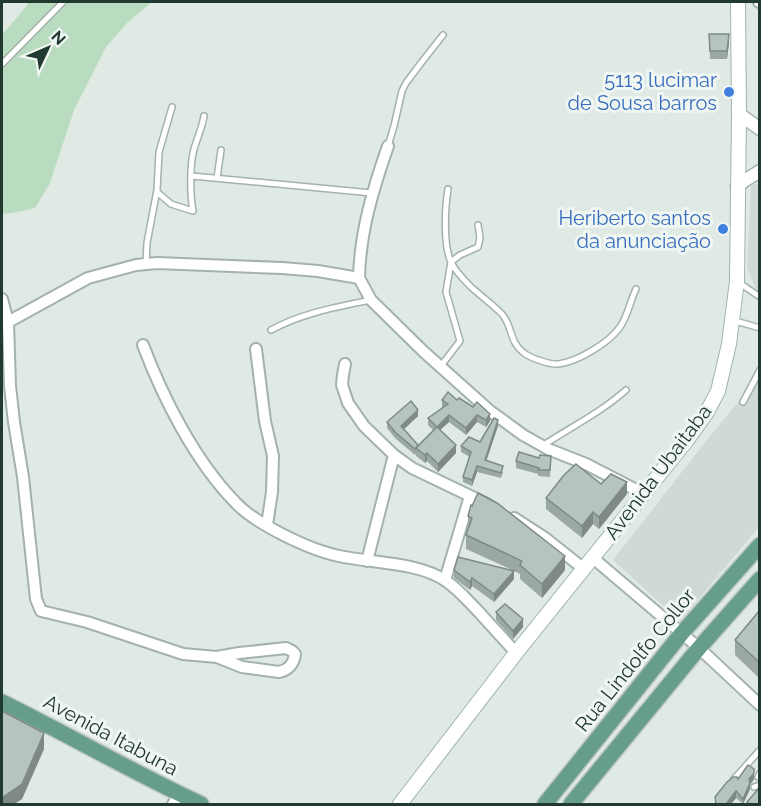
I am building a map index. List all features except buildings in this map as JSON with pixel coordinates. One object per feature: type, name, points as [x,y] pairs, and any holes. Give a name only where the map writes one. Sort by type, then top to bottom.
[{"type":"main road","name":"Avenida Ubaitaba","points":[[400,804],[516,653],[687,440],[707,412],[718,391],[729,344],[737,281],[738,2]]},
{"type":"main road","name":"Rua Lindolfo Collor","points":[[545,804],[682,633],[759,545]]},
{"type":"main road","points":[[571,804],[699,648],[759,579]]},
{"type":"main road","name":"Avenida Itabuna","points":[[2,702],[58,729],[176,799],[201,804]]},
{"type":"street","points":[[739,114],[759,129]]},
{"type":"street","points":[[388,146],[372,193],[361,246],[358,279],[371,300],[440,367],[523,435],[644,494]]},
{"type":"street","points":[[737,187],[759,171]]},
{"type":"street","points":[[8,322],[88,278],[136,265],[157,262],[282,268],[358,279]]},
{"type":"street","points":[[2,299],[8,322],[10,386],[23,477],[36,599],[41,611],[87,622],[183,654],[217,657],[286,648],[295,654],[291,666],[279,672],[242,667],[217,657]]},
{"type":"street","points":[[143,345],[153,372],[172,409],[207,468],[235,503],[253,517],[283,534],[327,552],[417,569],[445,580],[462,594],[516,653]]},
{"type":"street","points":[[256,349],[265,421],[273,456],[272,492],[267,525]]},
{"type":"street","points":[[345,364],[342,385],[348,403],[364,426],[394,455],[412,468],[504,512],[589,564],[682,633],[759,705]]},
{"type":"street","points":[[367,561],[394,455]]},
{"type":"street","points":[[445,580],[470,496]]},
{"type":"lane","points":[[2,64],[63,2]]},
{"type":"lane","points":[[388,146],[402,92],[443,36]]},
{"type":"lane","points":[[146,264],[147,243],[157,192],[159,152],[172,107]]},
{"type":"lane","points":[[157,192],[171,204],[193,211],[191,186],[193,156],[204,116]]},
{"type":"lane","points":[[217,178],[221,150]]},
{"type":"lane","points":[[192,176],[372,193]]},
{"type":"lane","points":[[448,189],[447,246],[451,262],[470,287],[503,316],[511,329],[512,339],[526,355],[558,365],[585,355],[611,337],[620,327],[636,289]]},
{"type":"lane","points":[[440,367],[460,341],[446,292],[451,262],[478,247],[480,238],[478,225]]},
{"type":"lane","points":[[737,281],[759,297]]},
{"type":"lane","points":[[271,330],[295,318],[371,300]]},
{"type":"lane","points":[[732,320],[759,328]]},
{"type":"lane","points":[[743,402],[759,370]]},
{"type":"lane","points":[[542,446],[596,414],[626,390]]},
{"type":"lane","points":[[734,779],[759,750]]},
{"type":"shaded area","points":[[759,183],[759,296],[747,268],[751,186]]},
{"type":"shaded area","points":[[759,376],[759,527],[680,621],[613,560]]},
{"type":"green space","points":[[29,2],[152,2],[127,23],[106,47],[74,110],[50,183],[35,208],[2,214],[2,35]]},
{"type":"place","name":"5113 lucimar de Sousa barros","points":[[729,92]]},
{"type":"place","name":"Heriberto santos da anunciação","points":[[723,229]]}]
